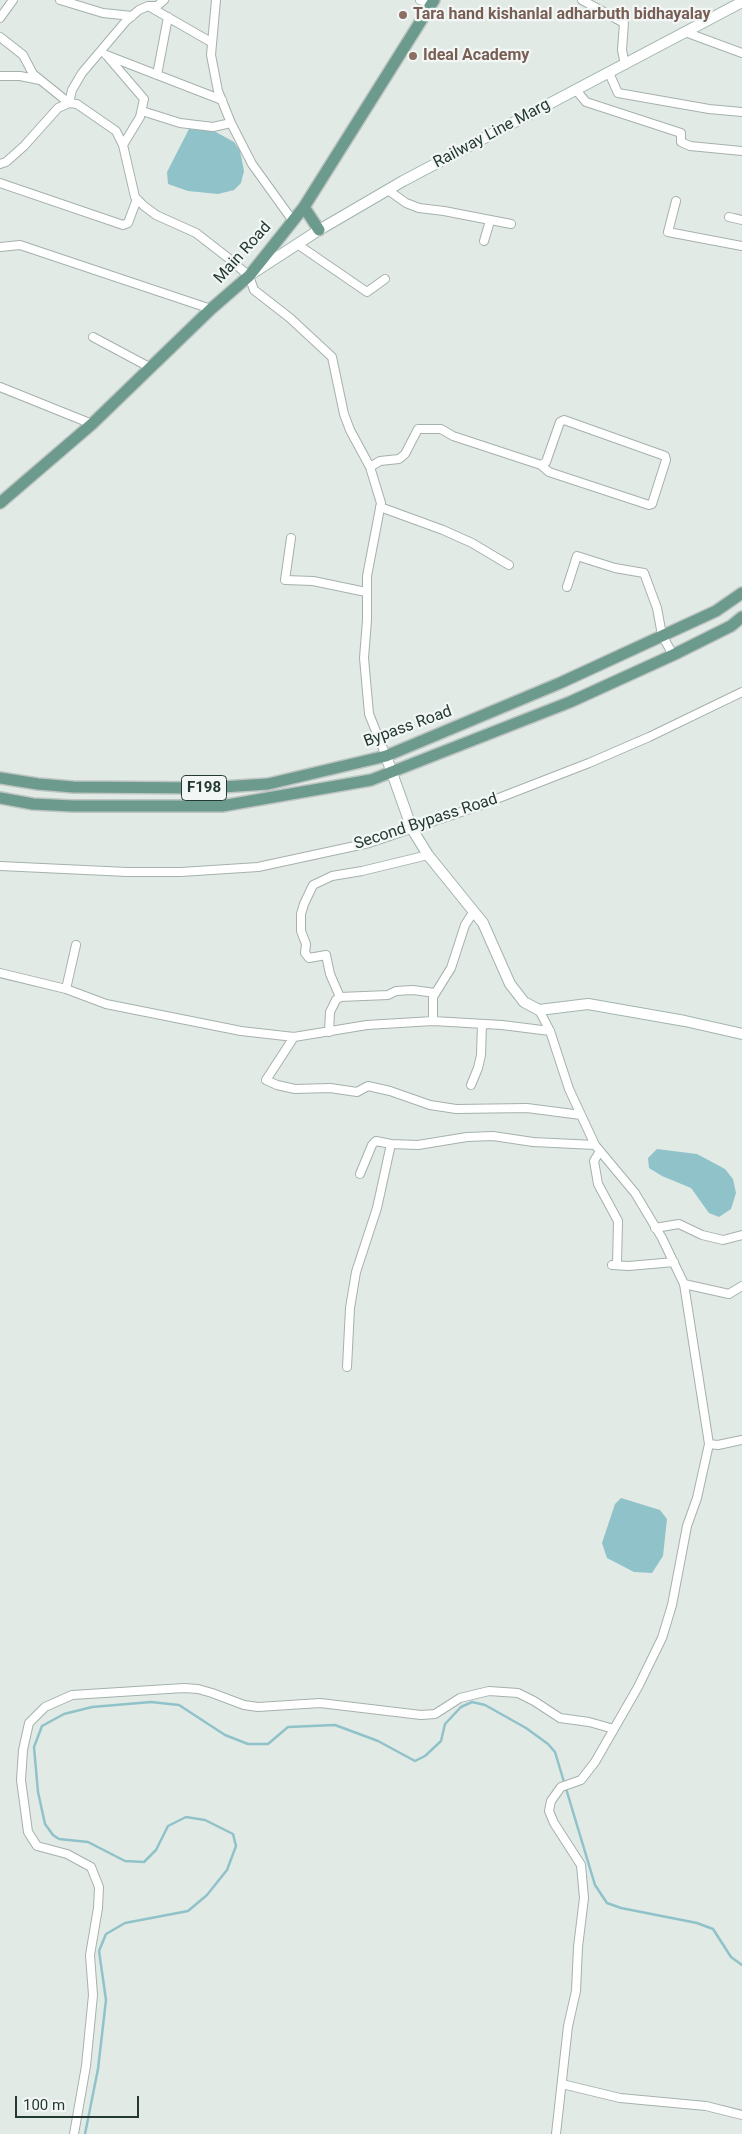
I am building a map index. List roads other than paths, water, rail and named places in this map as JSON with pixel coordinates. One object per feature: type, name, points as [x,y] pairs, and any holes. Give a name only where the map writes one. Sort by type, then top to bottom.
[{"type":"main road","name":"Main Road","points":[[0,503],[92,424],[211,309],[249,276],[304,207],[433,2]]},
{"type":"main road","name":"Railway Line Marg","points":[[249,276],[319,230],[388,190],[742,2]]},
{"type":"main road","points":[[304,207],[319,230]]},
{"type":"main road","name":"Bypass Road","points":[[0,778],[38,784],[120,788],[207,788],[268,784],[386,756],[560,683],[716,611],[742,593]]},
{"type":"main road","name":"F198","points":[[0,798],[33,804],[120,807],[222,806],[370,780],[562,706],[673,655],[731,626],[742,617]]},
{"type":"main road","points":[[386,756],[390,773],[412,829],[428,855],[483,923],[510,984],[524,1002],[539,1010],[588,1004],[685,1021],[742,1034]]},
{"type":"main road","points":[[120,788],[120,807]]},
{"type":"street","points":[[0,18],[13,0]]},
{"type":"street","points":[[60,0],[103,13],[132,16]]},
{"type":"street","points":[[69,103],[72,90],[82,73],[104,53],[132,16],[148,6],[157,6],[164,0]]},
{"type":"street","points":[[216,0],[212,42],[214,76],[222,100],[231,123],[252,164],[293,221]]},
{"type":"street","points":[[420,0],[433,2]]},
{"type":"street","points":[[582,0],[624,24],[622,50],[625,65]]},
{"type":"street","points":[[148,6],[212,42]]},
{"type":"street","points":[[157,75],[168,18]]},
{"type":"street","points":[[685,32],[742,53]]},
{"type":"street","points":[[0,37],[23,55],[33,74],[40,80],[69,103],[77,104],[116,131],[123,145],[137,199],[128,223],[123,225],[0,183]]},
{"type":"street","points":[[104,53],[222,100]]},
{"type":"street","points":[[104,53],[141,93],[145,104],[140,117],[123,145]]},
{"type":"street","points":[[608,73],[618,93],[709,109],[742,112]]},
{"type":"street","points":[[0,76],[20,76],[40,80]]},
{"type":"street","points":[[576,90],[586,102],[681,133],[681,142],[690,146],[742,151]]},
{"type":"street","points":[[0,164],[6,162],[24,146],[58,108],[69,103]]},
{"type":"street","points":[[142,111],[180,122],[213,126],[231,123]]},
{"type":"street","points":[[388,190],[406,203],[419,208],[511,224]]},
{"type":"street","points":[[137,199],[156,215],[196,232],[249,276],[254,290],[290,318],[332,357],[347,422],[370,467],[381,503],[366,592],[367,620],[364,658],[369,714],[386,756]]},
{"type":"street","points":[[676,201],[668,232],[742,246]]},
{"type":"street","points":[[729,217],[742,220]]},
{"type":"street","points":[[484,241],[490,221]]},
{"type":"street","points":[[297,244],[367,292],[385,279]]},
{"type":"street","points":[[0,247],[20,245],[211,309]]},
{"type":"street","points":[[93,337],[151,368]]},
{"type":"street","points":[[0,387],[92,424]]},
{"type":"street","points":[[370,467],[380,461],[399,459],[405,454],[418,429],[441,429],[453,436],[541,465],[549,472],[649,505],[652,504],[666,460],[665,456],[564,420],[560,422],[546,462],[541,465]]},
{"type":"street","points":[[380,507],[443,530],[472,543],[509,565]]},
{"type":"street","points":[[291,538],[285,580],[313,582],[366,592]]},
{"type":"street","points":[[567,587],[577,556],[615,568],[644,573],[657,608],[662,636],[673,655]]},
{"type":"street","name":"Second Bypass Road","points":[[0,866],[127,872],[181,872],[258,867],[369,844],[474,808],[589,763],[650,737],[742,692]]},
{"type":"street","points":[[340,997],[330,974],[326,954],[309,958],[305,954],[306,944],[301,932],[301,914],[314,885],[332,876],[428,855]]},
{"type":"street","points":[[433,1021],[433,997],[451,968],[465,926],[474,911]]},
{"type":"street","points":[[66,989],[76,945]]},
{"type":"street","points":[[0,973],[66,989],[106,1004],[241,1031],[294,1037],[367,1026],[433,1021],[550,1031]]},
{"type":"street","points":[[329,1032],[330,1012],[336,1000],[340,997],[388,995],[396,991],[413,990],[435,993]]},
{"type":"street","points":[[539,1010],[550,1031],[569,1088],[598,1148],[635,1193],[674,1262],[684,1284],[709,1444],[697,1498],[687,1526],[672,1605],[662,1638],[638,1687],[595,1762],[581,1780],[562,1787],[551,1801],[550,1811],[554,1823],[581,1865],[584,1898],[578,1947],[576,1992],[568,2026],[556,2134]]},
{"type":"street","points":[[470,1085],[478,1068],[481,1054],[482,1024]]},
{"type":"street","points":[[294,1037],[266,1080],[277,1085],[295,1089],[330,1088],[357,1092],[368,1086],[390,1091],[430,1105],[456,1109],[527,1108],[581,1115]]},
{"type":"street","points":[[360,1174],[372,1145],[376,1141],[391,1144],[418,1145],[467,1137],[493,1136],[598,1148]]},
{"type":"street","points":[[347,1367],[350,1308],[356,1272],[377,1208],[391,1144]]},
{"type":"street","points":[[598,1148],[594,1161],[598,1184],[618,1222],[615,1265],[674,1262]]},
{"type":"street","points":[[655,1228],[679,1224],[702,1235],[723,1240],[742,1235]]},
{"type":"street","points":[[684,1284],[729,1294],[742,1286]]},
{"type":"street","points":[[709,1444],[718,1445],[742,1440]]},
{"type":"street","points":[[74,2134],[86,2066],[92,2004],[90,1955],[98,1908],[99,1887],[91,1867],[68,1854],[37,1846],[28,1832],[21,1780],[23,1750],[29,1723],[45,1707],[72,1695],[184,1688],[212,1693],[244,1706],[320,1703],[421,1715],[435,1714],[460,1698],[489,1691],[518,1694],[534,1701],[560,1718],[589,1722],[614,1729]]},
{"type":"street","points":[[562,2084],[620,2098],[706,2106],[742,2115]]},
{"type":"water","points":[[189,129],[214,131],[234,142],[240,151],[244,171],[241,183],[234,190],[218,194],[188,191],[168,184],[167,172]]},
{"type":"water","points":[[657,1149],[697,1154],[725,1169],[733,1179],[736,1193],[731,1209],[719,1217],[709,1213],[691,1188],[662,1176],[649,1168],[648,1158]]},
{"type":"water","points":[[621,1498],[660,1510],[667,1519],[663,1556],[652,1573],[634,1572],[607,1558],[602,1543],[615,1504]]},
{"type":"waterway","points":[[85,2134],[98,2069],[106,2000],[99,1951],[106,1934],[125,1923],[188,1911],[207,1895],[227,1870],[236,1846],[233,1834],[205,1820],[186,1817],[168,1826],[156,1850],[144,1862],[125,1861],[88,1842],[59,1839],[53,1835],[45,1824],[38,1792],[34,1747],[42,1726],[64,1714],[92,1707],[151,1702],[179,1705],[225,1735],[248,1744],[268,1744],[288,1727],[335,1725],[378,1741],[415,1761],[425,1756],[441,1741],[445,1724],[461,1707],[472,1702],[485,1705],[526,1728],[548,1744],[555,1752],[595,1885],[607,1903],[621,1908],[697,1923],[713,1929],[731,1957],[742,1965]]},
{"type":"place","name":"Tara hand kishanlal adharbuth bidhayalay","points":[[403,15]]},
{"type":"place","name":"Ideal Academy","points":[[413,56]]}]
